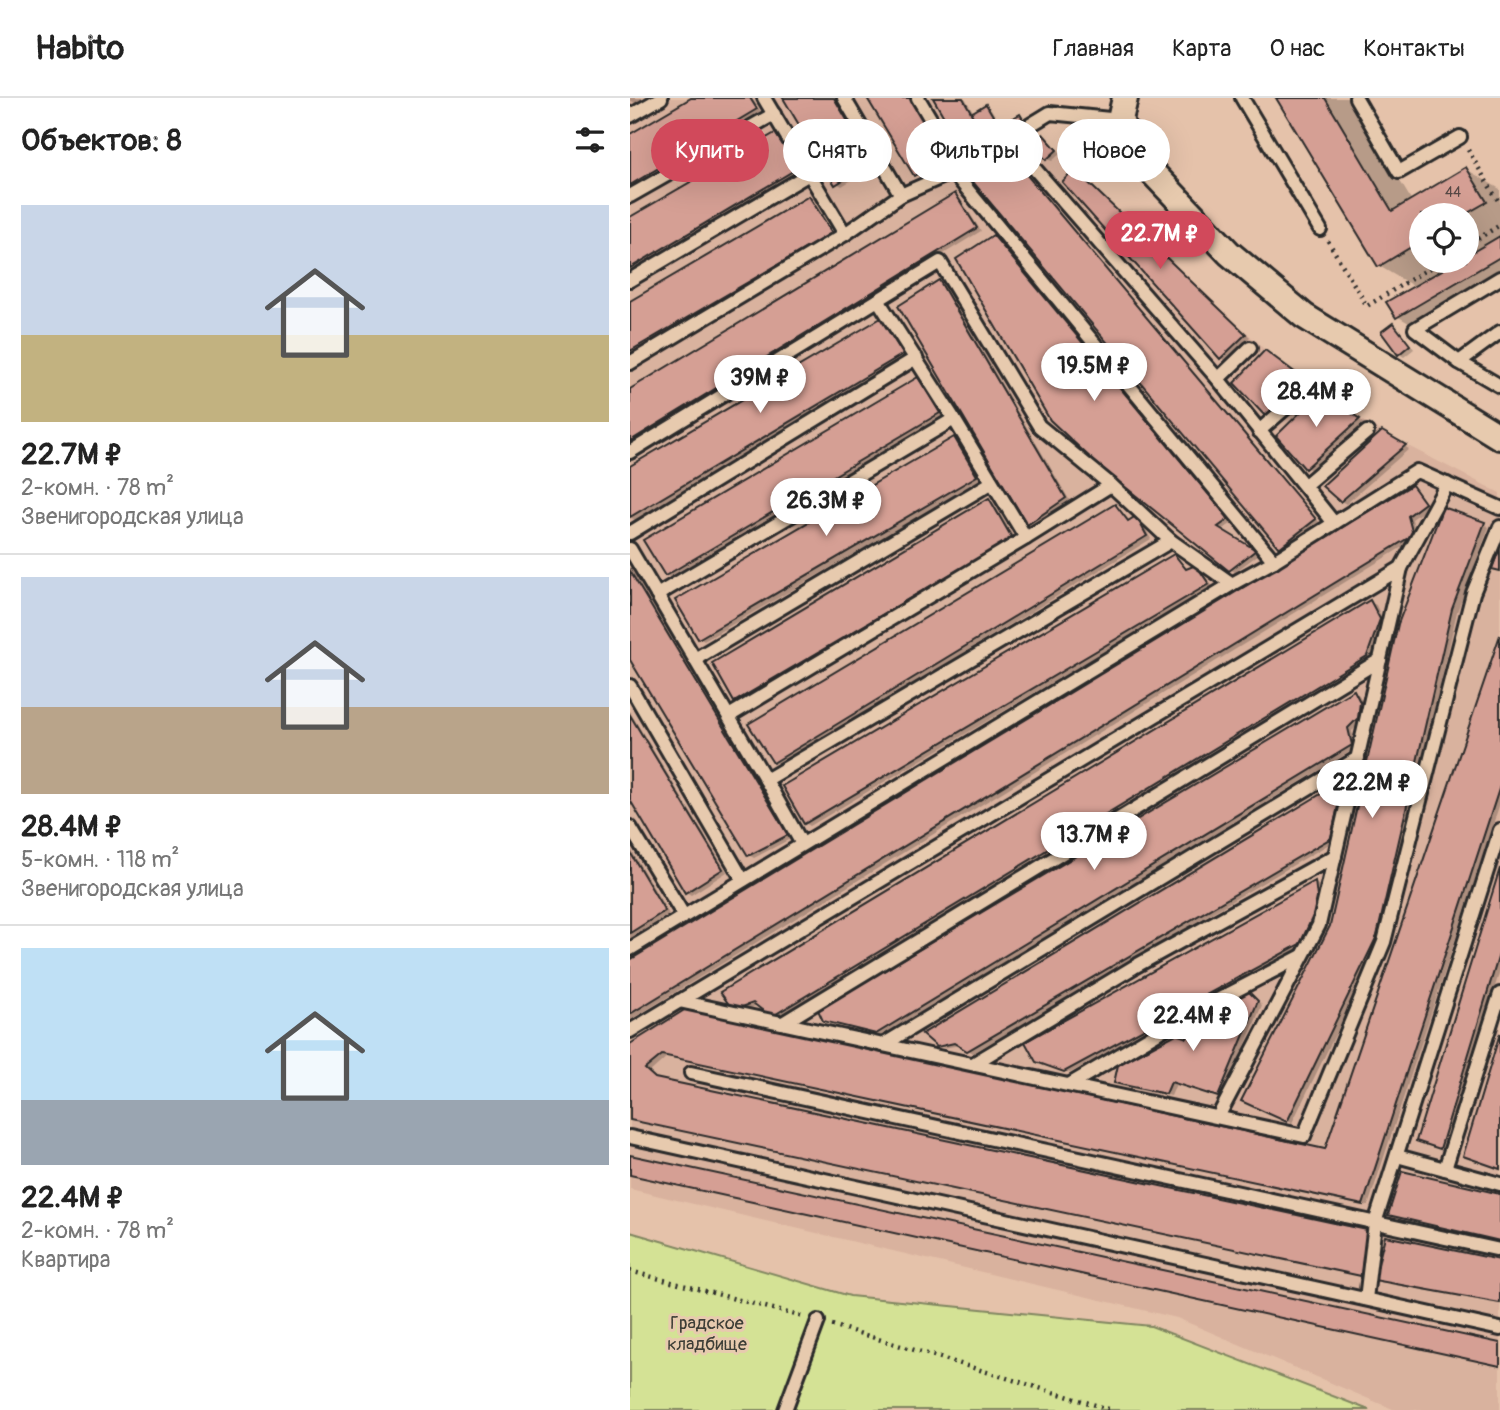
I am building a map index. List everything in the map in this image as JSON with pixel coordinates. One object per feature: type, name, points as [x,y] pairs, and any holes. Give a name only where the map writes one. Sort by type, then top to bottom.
[{"type":"street","points":[[1123,109],[1134,153],[1229,253],[1304,316],[1500,438]]},
{"type":"lane","points":[[630,116],[661,98]]},
{"type":"lane","points":[[764,98],[783,129]]},
{"type":"lane","points":[[844,98],[901,195]]},
{"type":"lane","points":[[918,98],[931,119]]},
{"type":"lane","points":[[1242,98],[1321,229]]},
{"type":"lane","points":[[1356,98],[1399,172],[1460,137]]},
{"type":"lane","points":[[1040,119],[1050,113],[1123,109]]},
{"type":"lane","points":[[630,196],[774,114]]},
{"type":"lane","points":[[1043,178],[1218,379],[1334,523]]},
{"type":"lane","points":[[630,280],[795,182]]},
{"type":"lane","points":[[814,182],[845,234]]},
{"type":"lane","points":[[630,363],[845,234],[901,195],[930,182]]},
{"type":"lane","points":[[961,182],[1274,561]]},
{"type":"lane","points":[[630,452],[940,262],[1039,426],[1111,485],[1171,541],[1232,584]]},
{"type":"lane","points":[[1500,278],[1415,329],[1459,362],[1500,386]]},
{"type":"lane","points":[[878,300],[1026,538]]},
{"type":"lane","points":[[1459,362],[1500,332]]},
{"type":"lane","points":[[1218,379],[1250,348]]},
{"type":"lane","points":[[630,533],[916,358]]},
{"type":"lane","points":[[1259,431],[1304,392]]},
{"type":"lane","points":[[657,595],[954,419]]},
{"type":"lane","points":[[1304,485],[1367,432]]},
{"type":"lane","points":[[630,948],[1274,561],[1417,471],[1500,508]]},
{"type":"lane","points":[[695,659],[991,483]]},
{"type":"lane","points":[[1218,1117],[1319,925],[1401,568],[1447,484]]},
{"type":"lane","points":[[729,716],[1111,485]]},
{"type":"lane","points":[[679,1001],[1304,1136],[1384,942],[1473,593],[1500,527]]},
{"type":"lane","points":[[766,780],[1171,541]]},
{"type":"lane","points":[[630,549],[802,844]]},
{"type":"lane","points":[[630,1031],[1401,568]]},
{"type":"lane","points":[[783,1023],[1380,660]]},
{"type":"lane","points":[[630,686],[743,880]]},
{"type":"lane","points":[[883,1045],[1357,758]]},
{"type":"lane","points":[[630,827],[684,916]]},
{"type":"lane","points":[[1366,1299],[1375,1223],[1500,830]]},
{"type":"lane","points":[[973,1065],[1134,967],[1335,856]]},
{"type":"lane","points":[[1069,1085],[1178,1020],[1303,956]]},
{"type":"lane","points":[[1445,1169],[1500,994]]},
{"type":"lane","points":[[691,1073],[1500,1250]]},
{"type":"lane","points":[[630,1137],[1500,1329]]},
{"type":"lane","points":[[1397,1156],[1500,1184]]},
{"type":"lane","points":[[785,1410],[818,1321]]},
{"type":"path","points":[[1460,137],[1500,204]]},
{"type":"path","points":[[1479,238],[1500,226]]},
{"type":"path","points":[[1321,229],[1367,306],[1421,273]]},
{"type":"path","points":[[630,1272],[818,1321],[1112,1410]]},
{"type":"shaded area","points":[[630,98],[963,98],[971,112],[986,104],[995,119],[906,119],[906,182],[1043,182],[1043,134],[1057,150],[1057,182],[1088,182],[1265,350],[1320,393],[1360,419],[1500,493],[1500,1410],[1395,1410],[1177,1318],[630,1189]]},
{"type":"green space","name":"Градское кладбище","points":[[630,1232],[850,1296],[1151,1326],[1369,1410],[630,1410]]},
{"type":"building","points":[[691,98],[750,98],[757,109],[740,119],[655,119]]},
{"type":"building","points":[[783,98],[834,98],[846,119],[796,119]]},
{"type":"building","points":[[867,98],[912,98],[925,119],[906,119],[906,163],[892,139],[892,119],[880,119]]},
{"type":"building","points":[[933,98],[963,98],[975,119],[945,119]]},
{"type":"building","points":[[1276,98],[1325,98],[1392,211],[1466,167],[1487,202],[1479,207],[1479,203],[1409,203],[1409,248],[1378,267]]},
{"type":"building","points":[[986,104],[995,119],[974,119],[971,113]]},
{"type":"building","points":[[651,122],[651,172],[630,185],[630,134]]},
{"type":"building","points":[[775,133],[783,145],[783,177],[630,268],[630,217],[690,182],[769,182],[769,136]]},
{"type":"building","points":[[1043,134],[1057,150],[1046,160],[1043,156]]},
{"type":"building","points":[[973,182],[1033,182],[1316,519],[1279,548]]},
{"type":"building","points":[[1062,182],[1088,182],[1246,334],[1220,359]]},
{"type":"building","points":[[955,193],[977,228],[630,441],[630,389]]},
{"type":"building","points":[[809,196],[832,233],[630,351],[630,301]]},
{"type":"building","points":[[993,235],[1229,519],[1218,527],[1256,550],[1229,571],[1097,464],[1050,420],[956,259]]},
{"type":"building","points":[[1500,236],[1500,257],[1479,269],[1479,248]]},
{"type":"building","points":[[1437,273],[1473,273],[1396,318],[1386,302]]},
{"type":"building","points":[[939,280],[1066,498],[1027,525],[898,306]]},
{"type":"building","points":[[881,318],[903,354],[630,517],[630,466]]},
{"type":"building","points":[[1393,323],[1410,345],[1398,355],[1381,332]]},
{"type":"building","points":[[1265,350],[1301,377],[1266,417],[1234,383]]},
{"type":"building","points":[[918,377],[940,413],[665,576],[643,540]]},
{"type":"building","points":[[1320,393],[1360,419],[1305,469],[1276,436]]},
{"type":"building","points":[[1382,431],[1406,445],[1340,502],[1322,486]]},
{"type":"building","points":[[954,437],[977,476],[698,639],[675,600]]},
{"type":"building","points":[[1412,485],[1425,503],[1408,516],[1413,535],[630,1014],[630,960]]},
{"type":"building","points":[[989,498],[1012,538],[734,702],[712,663]]},
{"type":"building","points":[[1115,504],[1128,521],[1136,516],[1147,536],[773,763],[748,724]]},
{"type":"building","points":[[1443,507],[1485,522],[1452,609],[1377,936],[1287,1122],[1241,1101],[1330,926],[1398,624]]},
{"type":"building","points":[[1500,546],[1500,571],[1492,569]]},
{"type":"building","points":[[1174,554],[1186,569],[1196,565],[1209,584],[804,824],[782,786]]},
{"type":"building","points":[[630,571],[788,835],[748,856],[630,660]]},
{"type":"building","points":[[1370,600],[1380,619],[1367,656],[771,1017],[753,1003],[733,1010],[720,992]]},
{"type":"building","points":[[1500,635],[1500,786],[1363,1205],[662,1055],[645,1069],[655,1078],[1367,1230],[1361,1276],[630,1120],[630,1044],[686,1009],[1325,1149]]},
{"type":"building","points":[[1354,690],[1360,702],[1358,718],[1348,728],[1352,745],[876,1034],[823,1021],[818,1010]]},
{"type":"building","points":[[630,715],[723,869],[685,893],[630,800]]},
{"type":"building","points":[[1344,780],[1331,838],[967,1051],[954,1043],[937,1047],[922,1034]]},
{"type":"building","points":[[630,852],[665,911],[630,933]]},
{"type":"building","points":[[1500,868],[1500,951],[1440,1149],[1416,1141]]},
{"type":"building","points":[[1315,881],[1318,905],[1300,944],[1064,1072],[1036,1062],[1025,1042]]},
{"type":"building","points":[[1247,990],[1258,1001],[1218,1097],[1171,1082],[1166,1094],[1114,1083],[1118,1065],[1176,1034],[1187,1038],[1191,1027]]},
{"type":"building","points":[[1500,1033],[1500,1169],[1463,1156]]},
{"type":"building","points":[[630,1155],[1500,1343],[1500,1366],[630,1175]]},
{"type":"building","points":[[1402,1171],[1500,1194],[1500,1241],[1388,1215]]},
{"type":"building","points":[[1385,1236],[1500,1260],[1500,1303],[1374,1280]]}]
